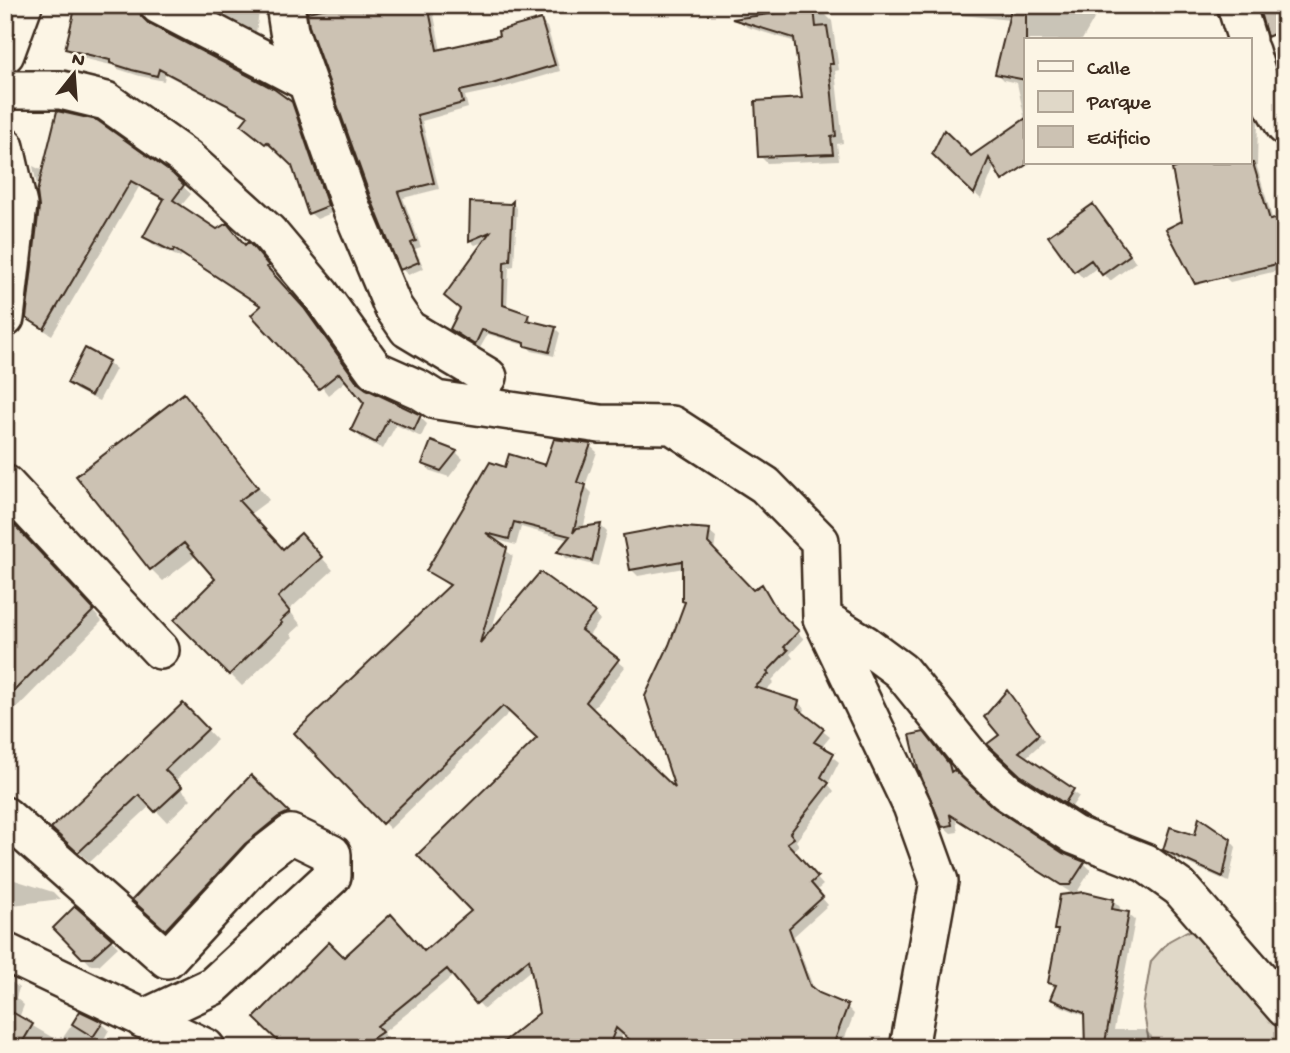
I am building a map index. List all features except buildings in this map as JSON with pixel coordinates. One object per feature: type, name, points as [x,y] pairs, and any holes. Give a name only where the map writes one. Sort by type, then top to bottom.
[{"type":"street","points":[[159,5],[307,82]]},
{"type":"street","points":[[285,5],[289,31],[351,207],[393,307],[408,328],[488,377]]},
{"type":"street","points":[[1236,5],[1246,38]]},
{"type":"street","points":[[5,54],[16,7]]},
{"type":"street","points":[[1252,58],[1258,78],[1285,126]]},
{"type":"street","points":[[5,90],[61,90],[106,101],[186,159],[268,232],[321,295],[375,370],[436,400],[600,424],[672,425],[765,485],[820,541],[821,618],[912,806],[939,881],[909,1048]]},
{"type":"street","points":[[5,147],[18,205],[5,318]]},
{"type":"street","points":[[5,484],[160,650]]},
{"type":"street","points":[[821,618],[866,645],[901,671],[974,761],[1007,792],[1074,835],[1145,863],[1180,888],[1285,1008]]},
{"type":"street","points":[[5,816],[167,959],[260,858],[291,834],[332,854],[332,876],[213,986],[144,1018]]},
{"type":"street","points":[[5,953],[206,1048]]},
{"type":"green space","points":[[1187,931],[1225,942],[1285,994],[1285,1048],[1150,1048],[1143,1008],[1151,961],[1169,941]]}]
